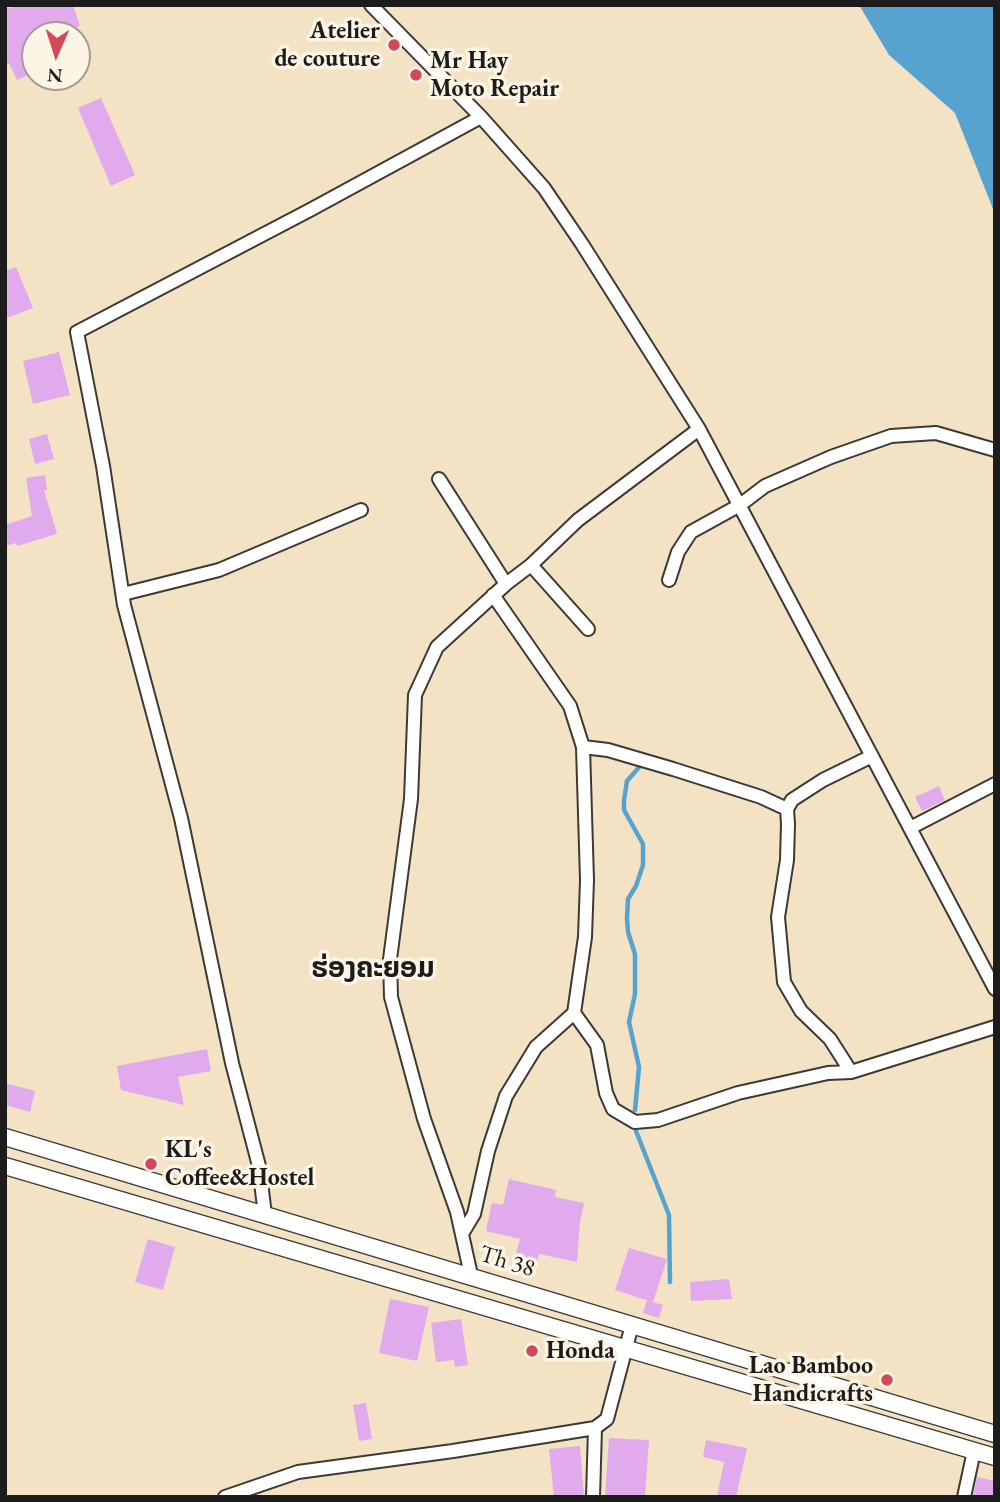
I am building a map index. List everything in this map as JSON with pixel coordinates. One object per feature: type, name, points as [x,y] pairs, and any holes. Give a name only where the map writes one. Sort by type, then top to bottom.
[{"type":"street","points":[[371,5],[481,117],[544,188],[699,429],[995,989]]},
{"type":"street","points":[[265,1214],[259,1167],[233,1063],[184,831],[122,594],[103,466],[78,332],[481,117]]},
{"type":"street","points":[[471,1275],[457,1212],[424,1119],[391,997],[390,959],[411,799],[415,695],[437,647],[578,520],[699,429]]},
{"type":"street","points":[[669,580],[678,552],[691,532],[740,505],[765,486],[831,457],[891,436],[936,433],[995,450]]},
{"type":"street","points":[[439,479],[506,583]]},
{"type":"street","points":[[122,594],[219,570],[361,510]]},
{"type":"street","points":[[531,565],[588,629]]},
{"type":"street","points":[[462,1234],[474,1214],[488,1151],[506,1096],[536,1047],[575,1013],[587,903],[583,747],[570,706],[493,595]]},
{"type":"street","points":[[583,747],[608,750],[673,769],[761,797],[786,809]]},
{"type":"street","points":[[851,1072],[830,1039],[801,1011],[784,982],[778,917],[787,860],[786,809],[792,800],[823,780],[872,756]]},
{"type":"street","points":[[909,828],[995,784]]},
{"type":"street","points":[[575,1013],[597,1045],[606,1093],[613,1109],[635,1122],[658,1120],[738,1093],[828,1073],[851,1072],[995,1027]]},
{"type":"street","name":"Th 38","points":[[5,1137],[995,1434]]},
{"type":"street","name":"Th 38","points":[[5,1166],[995,1457]]},
{"type":"street","points":[[225,1497],[298,1472],[595,1428],[607,1419],[632,1325]]},
{"type":"street","points":[[593,1497],[595,1428]]},
{"type":"street","points":[[964,1497],[974,1451]]},
{"type":"water","points":[[859,5],[995,5],[995,214],[955,113],[889,55]]},
{"type":"building","points":[[17,5],[73,5],[78,21],[21,21],[21,78],[17,80],[9,63],[5,65],[5,10]]},
{"type":"building","points":[[101,98],[135,175],[111,186],[78,108]]},
{"type":"building","points":[[16,267],[33,308],[5,319],[5,271]]},
{"type":"building","points":[[59,352],[70,395],[33,404],[23,361]]},
{"type":"building","points":[[47,434],[54,459],[35,464],[29,439]]},
{"type":"building","points":[[45,475],[47,490],[44,490],[57,534],[17,546],[16,543],[5,546],[5,525],[32,516],[26,478]]},
{"type":"building","points":[[939,786],[945,800],[922,811],[915,797]]},
{"type":"building","points":[[207,1049],[211,1071],[178,1077],[184,1105],[121,1090],[117,1066]]},
{"type":"building","points":[[5,1083],[35,1091],[30,1112],[5,1105]]},
{"type":"building","points":[[509,1179],[556,1190],[555,1197],[584,1203],[577,1262],[539,1254],[537,1262],[515,1257],[520,1239],[486,1231],[492,1203],[503,1205]]},
{"type":"building","points":[[148,1239],[175,1247],[163,1290],[135,1282]]},
{"type":"building","points":[[629,1248],[667,1259],[653,1302],[663,1305],[659,1318],[643,1313],[647,1300],[615,1290]]},
{"type":"building","points":[[729,1279],[732,1299],[691,1301],[690,1282]]},
{"type":"building","points":[[390,1299],[429,1307],[417,1361],[379,1353]]},
{"type":"building","points":[[461,1319],[468,1365],[455,1367],[454,1360],[436,1362],[431,1323]]},
{"type":"building","points":[[366,1403],[372,1439],[359,1441],[353,1405]]},
{"type":"building","points":[[609,1438],[649,1440],[645,1497],[605,1497]]},
{"type":"building","points":[[706,1440],[747,1448],[736,1497],[717,1497],[724,1462],[703,1457]]},
{"type":"building","points":[[580,1446],[584,1496],[554,1497],[549,1449]]},
{"type":"building","points":[[977,1477],[995,1481],[995,1497],[973,1497]]},
{"type":"waterway","points":[[635,1110],[639,1067],[629,1022],[635,994],[635,954],[627,918],[628,899],[643,865],[643,844],[624,810],[624,800],[627,781],[641,765]]},
{"type":"waterway","points":[[636,1131],[669,1215],[670,1282]]},
{"type":"place","name":"Atelier de couture","points":[[394,45]]},
{"type":"place","name":"Mr Hay Moto Repair","points":[[416,75]]},
{"type":"place","name":"KL's Coffee&Hostel","points":[[151,1164]]},
{"type":"place","name":"Honda","points":[[532,1351]]},
{"type":"place","name":"Lao Bamboo Handicrafts","points":[[887,1380]]},
{"type":"district","name":"ຮ່ອງຄະຍອມ","points":[[373,969]]}]
